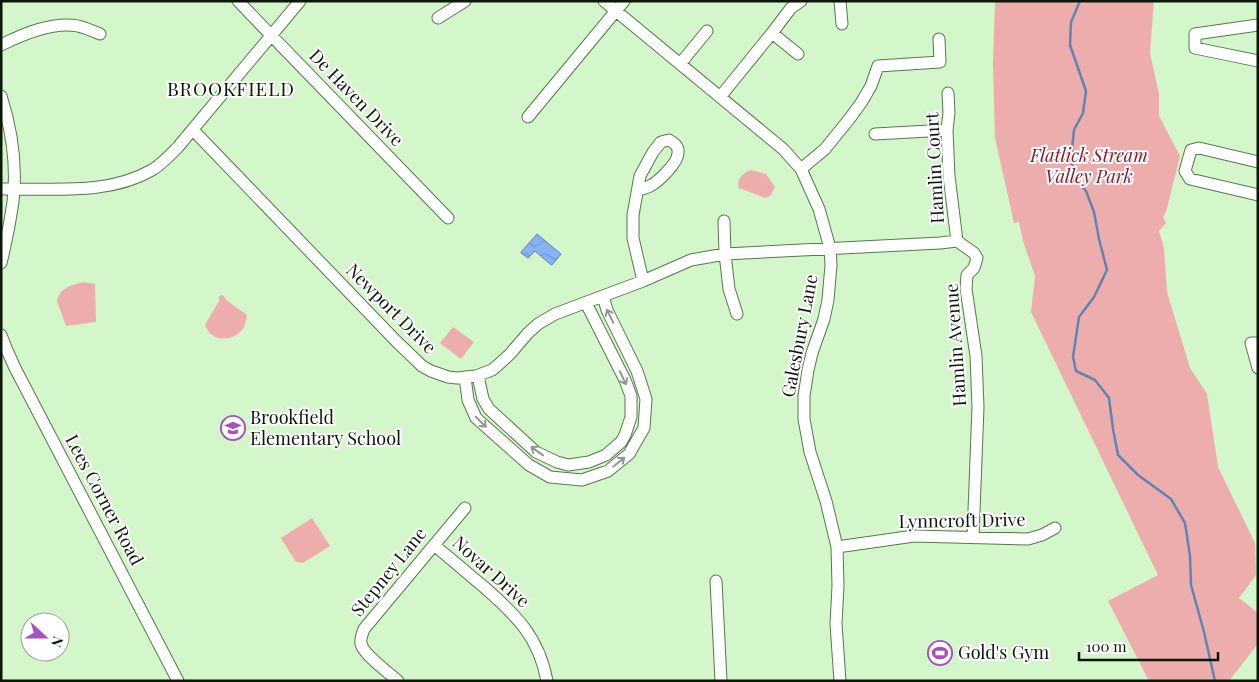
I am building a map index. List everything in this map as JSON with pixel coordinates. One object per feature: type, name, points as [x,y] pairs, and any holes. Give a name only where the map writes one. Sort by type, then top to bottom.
[{"type":"street","name":"De Haven Drive","points":[[238,1],[448,218]]},
{"type":"street","points":[[1,189],[97,187],[120,184],[152,169],[178,147],[193,130],[300,1]]},
{"type":"street","points":[[438,18],[465,1]]},
{"type":"street","name":"Galesbury Lane","points":[[604,1],[783,150],[801,169],[827,233],[832,265],[828,300],[822,328],[812,353],[808,370],[804,396],[804,419],[810,452],[826,501],[837,547],[838,586],[836,624],[840,681]]},
{"type":"street","points":[[528,117],[624,1]]},
{"type":"street","points":[[720,97],[772,34],[786,5],[801,1]]},
{"type":"street","points":[[840,1],[842,24]]},
{"type":"street","points":[[1,45],[30,32],[68,25],[89,29],[100,34]]},
{"type":"street","points":[[1258,25],[1195,34],[1195,48],[1258,61]]},
{"type":"street","points":[[680,64],[707,31]]},
{"type":"street","points":[[772,34],[798,54]]},
{"type":"street","points":[[801,169],[825,149],[861,103],[871,86],[878,66],[940,62],[939,39]]},
{"type":"street","name":"Hamlin Court","points":[[948,93],[949,176],[957,241]]},
{"type":"street","points":[[1,96],[11,134],[14,189],[1,263]]},
{"type":"street","name":"Newport Drive","points":[[193,130],[422,366],[448,377],[478,376],[492,370],[505,360],[538,324],[555,314],[643,281],[691,260],[725,254],[940,244],[957,241]]},
{"type":"street","points":[[875,134],[947,130]]},
{"type":"street","points":[[1258,162],[1199,148],[1191,150],[1185,171],[1190,179],[1258,195]]},
{"type":"street","points":[[638,190],[633,215],[633,238],[643,281]]},
{"type":"street","points":[[724,221],[729,289],[737,314]]},
{"type":"street","name":"Hamlin Avenue","points":[[957,241],[974,253],[977,258],[974,268],[968,275],[966,289],[976,356],[978,407],[973,537]]},
{"type":"street","points":[[465,377],[468,400],[476,418],[529,465],[550,477],[582,480],[608,471],[629,454],[644,428],[646,399],[637,371],[607,310],[603,296]]},
{"type":"street","points":[[478,376],[483,399],[489,410],[536,452],[568,465],[589,462],[606,455],[621,442],[625,435],[632,416],[631,396],[625,380],[586,303]]},
{"type":"street","name":"Lees Corner Road","points":[[1,335],[20,376],[178,681]]},
{"type":"street","points":[[1258,343],[1251,343],[1258,368]]},
{"type":"street","name":"Stepney Lane","points":[[398,681],[366,653],[362,645],[362,634],[364,629],[465,508]]},
{"type":"street","name":"Lynncroft Drive","points":[[837,547],[914,536],[1028,538],[1042,535],[1055,528]]},
{"type":"street","name":"Novar Drive","points":[[434,545],[519,621],[529,634],[536,648],[547,681]]},
{"type":"street","points":[[716,581],[721,681]]},
{"type":"green space","name":"Flatlick Stream Valley Park","points":[[995,1],[1154,1],[1150,53],[1159,94],[1159,116],[1180,156],[1166,212],[1163,217],[1166,223],[1159,231],[1164,248],[1167,292],[1190,368],[1207,394],[1218,467],[1255,543],[1256,575],[1239,598],[1258,613],[1258,644],[1229,681],[1149,681],[1108,601],[1158,575],[1031,312],[1035,276],[1023,241],[1019,222],[1014,223],[995,138],[993,64]]},
{"type":"green space","points":[[751,170],[766,174],[775,187],[770,196],[765,198],[739,188],[738,182],[741,177]]},
{"type":"green space","points":[[83,282],[95,284],[96,322],[66,326],[57,301],[58,296],[63,290]]},
{"type":"green space","points":[[221,295],[247,315],[245,326],[238,334],[230,338],[220,338],[212,335],[205,325]]},
{"type":"green space","points":[[453,327],[474,342],[461,359],[440,343]]},
{"type":"green space","points":[[312,518],[330,546],[303,563],[296,562],[281,538]]},
{"type":"water","points":[[537,234],[561,254],[552,265],[535,251],[528,258],[521,253]]},
{"type":"waterway","points":[[1080,1],[1071,22],[1070,45],[1086,91],[1083,113],[1074,130],[1072,174],[1086,191],[1094,212],[1107,270],[1094,297],[1079,317],[1073,357],[1076,371],[1095,380],[1109,398],[1118,455],[1138,475],[1171,499],[1185,523],[1190,556],[1191,585],[1215,681]]},
{"type":"place","name":"Brookfield Elementary School","points":[[233,428]]},
{"type":"place","name":"Gold's Gym","points":[[940,653]]},
{"type":"district","name":"BROOKFIELD","points":[[231,89]]}]
